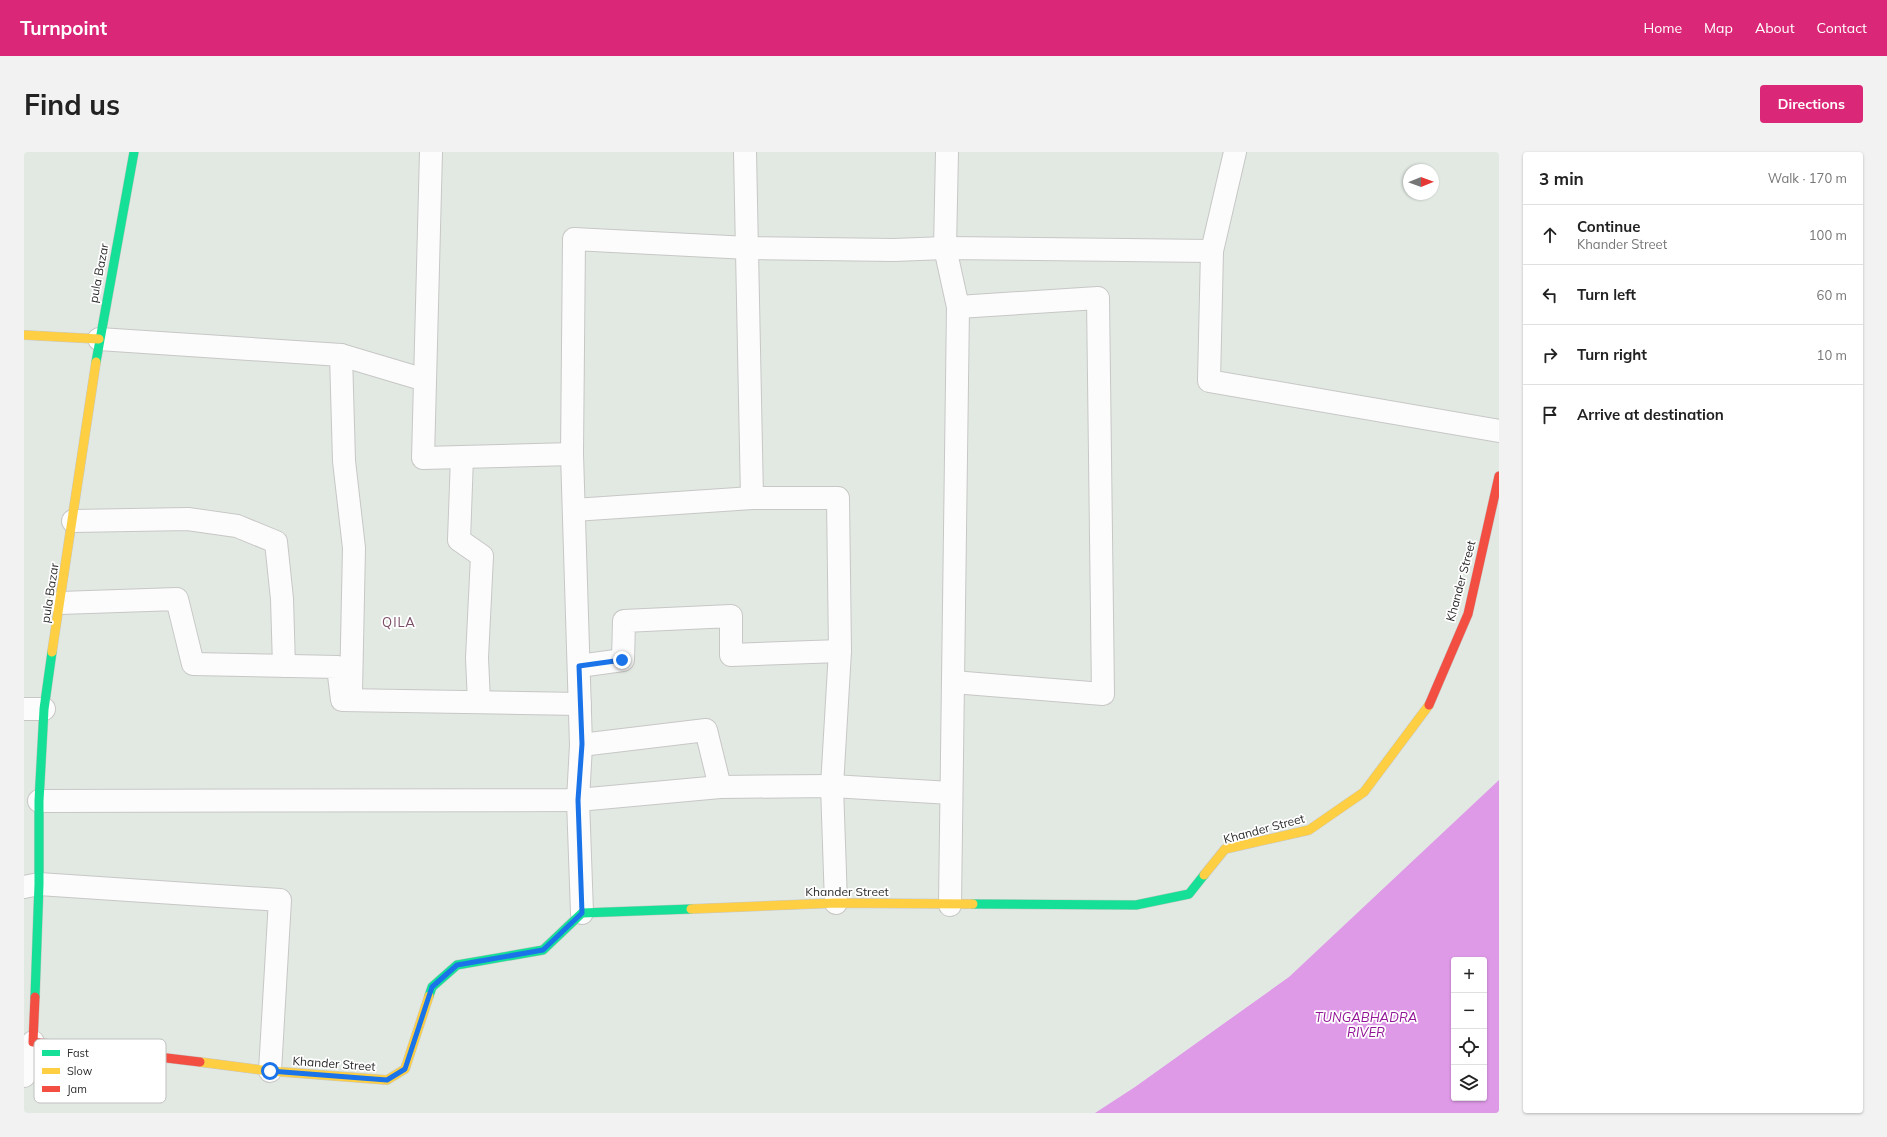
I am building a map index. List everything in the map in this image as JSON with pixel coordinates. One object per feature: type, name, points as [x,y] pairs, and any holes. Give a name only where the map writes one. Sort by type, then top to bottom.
[{"type":"street","name":"pula Bazar","points":[[33,1042],[32,885],[39,801],[34,709],[60,603],[99,339],[134,152]]},
{"type":"street","points":[[431,152],[423,458],[572,454]]},
{"type":"street","points":[[745,152],[752,498]]},
{"type":"street","points":[[947,152],[945,248],[958,307],[950,905]]},
{"type":"street","points":[[1235,152],[1212,251],[1209,381],[1499,431]]},
{"type":"street","points":[[582,913],[578,800],[582,744],[572,454],[574,239],[748,248],[894,250],[945,248],[1212,251]]},
{"type":"street","points":[[953,682],[1104,694],[1098,298],[958,307]]},
{"type":"street","points":[[24,335],[341,355],[425,380]]},
{"type":"street","points":[[341,355],[344,461],[354,548],[351,700]]},
{"type":"street","points":[[462,457],[459,540],[482,556],[476,658],[479,702]]},
{"type":"street","name":"Khander Street","points":[[166,1058],[270,1071],[387,1080],[405,1069],[432,987],[457,965],[543,950],[582,913],[836,903],[950,905],[1136,905],[1189,894],[1225,849],[1309,830],[1364,792],[1428,707],[1468,614],[1499,476]]},
{"type":"street","points":[[574,510],[752,498],[838,498],[840,651],[832,786],[836,903]]},
{"type":"street","points":[[73,521],[188,519],[237,526],[276,542],[282,599],[284,666]]},
{"type":"street","points":[[60,603],[177,599],[193,664],[338,667],[342,700],[580,704]]},
{"type":"street","points":[[579,666],[622,660],[624,621],[731,616],[731,655],[840,651]]},
{"type":"street","points":[[582,744],[706,730],[720,787]]},
{"type":"street","points":[[39,801],[578,800],[720,787],[832,786],[952,792]]},
{"type":"street","points":[[32,885],[280,900],[270,1071]]},
{"type":"street","points":[[24,1076],[33,1042]]},
{"type":"water","name":"TUNGABHADRA RIVER","points":[[1499,780],[1499,1113],[1095,1113],[1135,1087],[1289,977]]},
{"type":"traffic: fast","points":[[96,362],[134,152]]},
{"type":"traffic: fast","points":[[35,997],[39,884],[39,801],[44,709],[52,652]]},
{"type":"traffic: fast","points":[[973,904],[1136,905],[1189,894],[1204,875]]},
{"type":"traffic: fast","points":[[429,996],[432,987],[457,965],[543,950],[582,913],[691,909]]},
{"type":"traffic: slow","points":[[24,335],[99,339]]},
{"type":"traffic: slow","points":[[52,652],[96,362]]},
{"type":"traffic: slow","points":[[1204,875],[1225,849],[1309,830],[1364,792],[1429,705]]},
{"type":"traffic: slow","points":[[691,909],[836,903],[973,904]]},
{"type":"traffic: slow","points":[[200,1062],[270,1071],[387,1080],[405,1069],[429,996]]},
{"type":"traffic: jam","points":[[1429,705],[1468,614],[1499,476]]},
{"type":"traffic: jam","points":[[34,1042],[35,997]]},
{"type":"traffic: jam","points":[[166,1058],[200,1062]]},
{"type":"district","name":"QILA","points":[[399,622]]},
{"type":"route","points":[[270,1071],[387,1080],[405,1069],[432,987],[457,965],[543,950],[582,913],[578,800],[582,744],[579,666],[622,660]]}]
